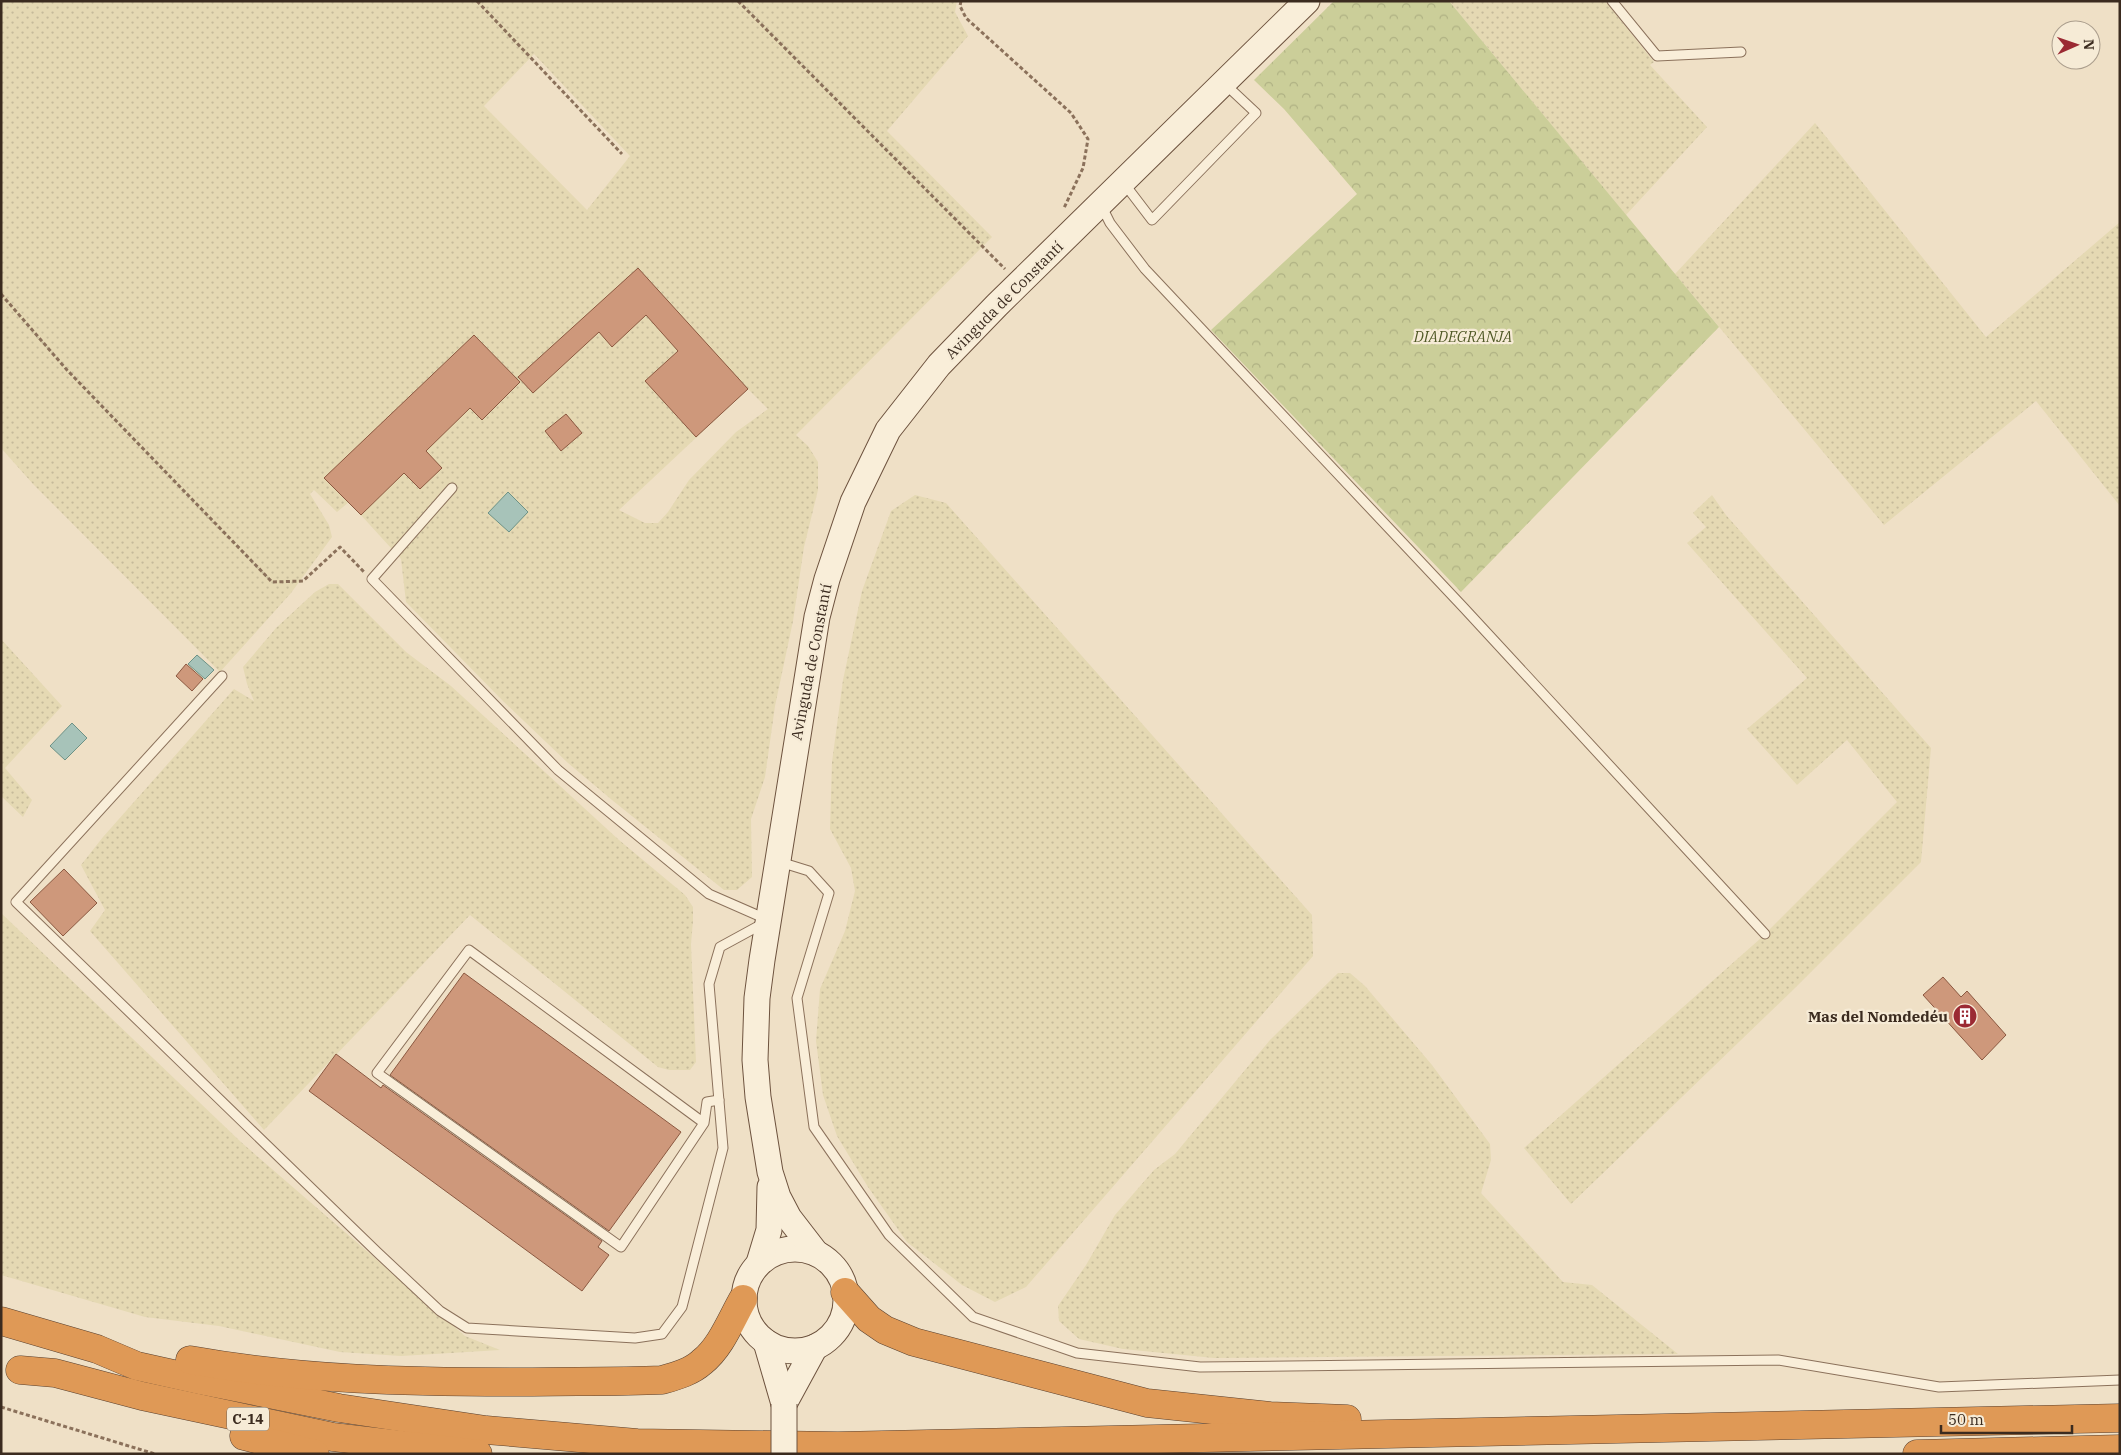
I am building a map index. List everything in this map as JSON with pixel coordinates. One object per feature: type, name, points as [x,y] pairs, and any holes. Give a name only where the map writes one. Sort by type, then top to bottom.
[{"type":"highway","points":[[845,1292],[869,1319],[885,1330],[914,1342],[1147,1403],[1270,1416],[1621,1430]]},
{"type":"highway","points":[[98,1349],[146,1352],[278,1374],[353,1380],[414,1382],[662,1380],[702,1363],[715,1347],[744,1299]]},
{"type":"highway","name":"C-14","points":[[1,1321],[98,1349],[137,1366],[339,1408],[486,1430],[637,1443],[848,1446],[2120,1418]]},
{"type":"highway","points":[[11,1367],[43,1382],[142,1411],[315,1454]]},
{"type":"highway","name":"C-14","points":[[11,1367],[54,1373],[142,1396],[333,1437],[478,1454]]},
{"type":"highway","points":[[1917,1454],[2120,1448]]},
{"type":"main road","name":"Avinguda de Constantí","points":[[770,1172],[758,1097],[755,1060],[757,998],[777,861],[817,617],[826,580],[853,502],[888,430],[939,365],[1307,1]]},
{"type":"main road","points":[[770,1172],[778,1197],[789,1218],[816,1253]]},
{"type":"main road","points":[[759,1263],[769,1230],[770,1172]]},
{"type":"main road","points":[[800,1249],[816,1253],[830,1262],[840,1276],[845,1292],[845,1309],[839,1325],[828,1338],[814,1347],[798,1351],[781,1349],[766,1342],[754,1331],[746,1316],[744,1299],[746,1282],[759,1263],[767,1256],[783,1250],[800,1249]]},
{"type":"main road","points":[[766,1342],[784,1404],[784,1454]]},
{"type":"main road","points":[[784,1404],[814,1347]]},
{"type":"lane","points":[[1612,1],[1657,56],[1741,52]]},
{"type":"lane","points":[[1123,182],[1152,220],[1256,113],[1224,83]]},
{"type":"lane","points":[[1101,205],[1110,223],[1145,269],[1464,608],[1765,934]]},
{"type":"lane","points":[[452,488],[372,580],[558,770],[709,894],[768,920]]},
{"type":"lane","points":[[222,676],[16,902],[377,1252],[440,1311],[466,1328],[635,1338],[662,1334],[682,1307],[723,1148],[709,984],[720,947],[768,920]]},
{"type":"lane","points":[[777,861],[809,872],[829,893],[797,998],[814,1127],[889,1235],[973,1317],[1077,1353],[1200,1368],[1778,1360],[1939,1387],[2120,1380]]},
{"type":"lane","points":[[704,1123],[469,950],[376,1073],[621,1247],[704,1123],[707,1102],[719,1100]]},
{"type":"path","points":[[477,1],[622,154]]},
{"type":"path","points":[[738,1],[1020,284]]},
{"type":"path","points":[[961,1],[960,6],[966,18],[1071,113],[1088,139],[1083,168],[1052,233],[1062,243]]},
{"type":"path","points":[[1,294],[67,370],[272,582],[303,581],[340,547],[372,580]]},
{"type":"path","points":[[1,1407],[155,1454]]},
{"type":"shaded area","points":[[1,1],[957,1],[955,12],[968,36],[887,131],[992,237],[796,435],[808,446],[818,462],[818,490],[804,547],[793,621],[775,706],[765,777],[751,819],[752,877],[737,890],[724,890],[612,800],[568,763],[502,700],[406,602],[401,559],[349,502],[337,512],[314,490],[310,494],[329,525],[332,537],[291,593],[220,672],[33,484],[1,448]],"holes":[[[534,54],[630,156],[587,210],[484,106]],[[748,389],[768,409],[736,432],[689,480],[668,512],[658,523],[645,523],[619,510]]]},
{"type":"shaded area","points":[[1449,1],[1605,1],[1654,62],[1650,65],[1707,127],[1626,215]]},
{"type":"shaded area","points":[[1815,123],[1986,337],[2120,222],[2120,506],[2036,401],[1884,525],[1675,274]]},
{"type":"shaded area","points":[[915,495],[946,503],[1312,915],[1313,956],[1026,1287],[995,1302],[962,1285],[907,1242],[868,1187],[837,1136],[823,1095],[816,1041],[820,989],[845,931],[855,891],[851,868],[830,829],[832,762],[843,680],[862,591],[891,511]]},
{"type":"shaded area","points":[[1712,495],[1726,515],[1931,748],[1921,862],[1795,988],[1571,1204],[1524,1148],[1761,938],[1897,802],[1847,740],[1797,785],[1747,729],[1807,678],[1687,543],[1706,527],[1693,513]]},
{"type":"shaded area","points":[[329,584],[338,584],[406,652],[451,686],[619,840],[685,895],[693,907],[691,944],[696,1062],[690,1070],[669,1070],[658,1067],[470,915],[264,1130],[90,931],[105,910],[81,865],[103,837],[234,689],[254,701],[243,667],[276,628],[315,592]]},
{"type":"shaded area","points":[[1,639],[62,706],[5,768],[32,800],[23,817],[1,796]]},
{"type":"shaded area","points":[[1,913],[242,1143],[465,1336],[500,1350],[401,1356],[340,1352],[219,1326],[145,1317],[1,1275]]},
{"type":"shaded area","points":[[1338,973],[1350,973],[1365,986],[1432,1065],[1490,1144],[1491,1160],[1481,1193],[1563,1282],[1592,1285],[1678,1354],[1214,1358],[1123,1349],[1079,1339],[1059,1321],[1058,1306],[1086,1265],[1115,1215],[1154,1170],[1175,1154],[1270,1040]]},
{"type":"green space","name":"DIADEGRANJA","points":[[1334,1],[1449,1],[1719,327],[1461,592],[1211,330],[1357,194],[1284,109],[1254,80]]},
{"type":"water","points":[[508,492],[528,512],[509,532],[488,513]]},
{"type":"water","points":[[197,655],[214,670],[205,679],[188,664]]},
{"type":"water","points":[[72,723],[87,738],[65,760],[50,746]]},
{"type":"building","points":[[638,268],[748,389],[696,437],[645,381],[678,351],[646,315],[612,347],[599,332],[533,393],[518,377]]},
{"type":"building","points":[[474,335],[520,382],[482,420],[470,408],[426,451],[442,468],[420,489],[404,473],[361,515],[324,478]]},
{"type":"building","points":[[566,414],[582,433],[561,451],[545,431]]},
{"type":"building","points":[[186,664],[203,679],[192,691],[176,676]]},
{"type":"building","points":[[64,869],[97,903],[63,936],[30,902]]},
{"type":"building","points":[[464,973],[681,1132],[609,1231],[390,1075]]},
{"type":"building","name":"Mas del Nomdedéu","points":[[1943,977],[1961,997],[1967,991],[2006,1035],[1982,1060],[1923,995]]},
{"type":"building","points":[[336,1054],[381,1088],[383,1085],[602,1241],[598,1247],[609,1255],[582,1291],[309,1091]]},
{"type":"place","name":"Mas del Nomdedéu","points":[[1965,1016]]}]
